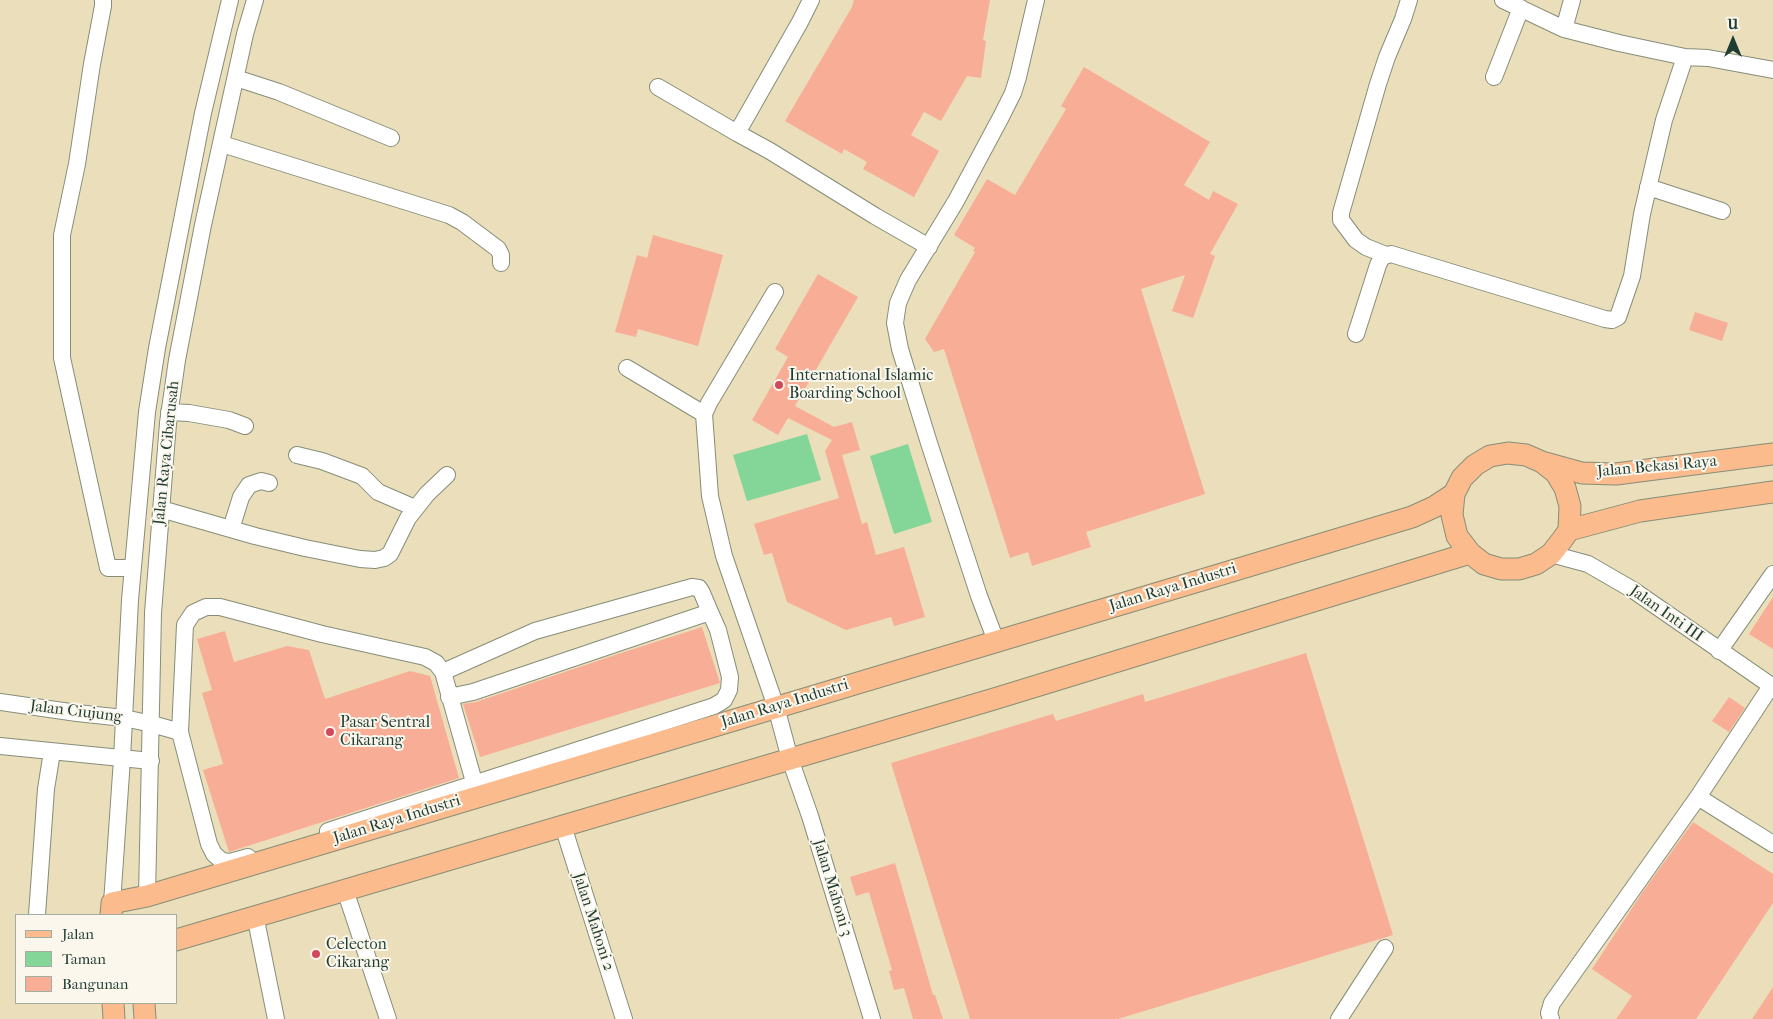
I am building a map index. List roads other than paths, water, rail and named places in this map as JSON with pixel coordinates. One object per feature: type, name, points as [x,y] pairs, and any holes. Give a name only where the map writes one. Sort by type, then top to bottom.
[{"type":"main road","points":[[1508,453],[1526,454],[1542,462],[1556,473],[1565,488],[1570,506],[1569,530],[1551,554],[1536,564],[1519,569],[1501,569],[1484,564],[1470,553],[1457,536],[1452,515],[1454,494],[1462,478],[1474,465],[1490,456],[1508,453]]},
{"type":"main road","name":"Jalan Bekasi Raya","points":[[1542,462],[1582,473],[1616,474],[1773,454]]},
{"type":"main road","points":[[1569,530],[1640,511],[1773,492]]},
{"type":"main road","name":"Jalan Raya Industri","points":[[112,909],[146,906],[476,790],[776,707],[1412,517],[1454,494]]},
{"type":"main road","points":[[178,939],[255,915],[1004,696],[1470,553]]},
{"type":"main road","points":[[113,1004],[114,1019]]},
{"type":"main road","points":[[144,1004],[145,1019]]},
{"type":"street","points":[[103,0],[77,164],[62,235],[62,358],[108,568],[133,568]]},
{"type":"street","name":"Jalan Raya Cibarusah","points":[[112,909],[133,568],[147,412],[201,123],[230,0]]},
{"type":"street","name":"Jalan Raya Cibarusah","points":[[146,906],[152,724],[153,612],[169,412],[203,225],[245,34],[255,0]]},
{"type":"street","points":[[737,133],[766,84],[811,0]]},
{"type":"street","points":[[996,641],[979,596],[929,443],[900,349],[895,324],[901,295],[919,260],[968,179],[1013,93],[1036,0]]},
{"type":"street","points":[[1386,255],[1366,247],[1356,240],[1341,220],[1341,213],[1378,84],[1409,0]]},
{"type":"street","points":[[1502,0],[1564,28],[1619,43],[1685,57],[1708,58],[1772,67]]},
{"type":"street","points":[[1564,28],[1572,0]]},
{"type":"street","points":[[1494,77],[1521,8]]},
{"type":"street","points":[[1356,334],[1378,265],[1382,257],[1391,254],[1605,319],[1612,320],[1618,316],[1632,276],[1637,238],[1664,120],[1685,57]]},
{"type":"street","points":[[236,78],[279,92],[391,138]]},
{"type":"street","points":[[658,87],[929,246]]},
{"type":"street","points":[[222,144],[449,215],[462,222],[498,249],[501,255],[501,263]]},
{"type":"street","points":[[1648,187],[1722,211]]},
{"type":"street","points":[[627,368],[704,414],[775,292]]},
{"type":"street","points":[[169,412],[189,413],[229,420],[245,426]]},
{"type":"street","name":"Jalan Mahoni 3","points":[[704,414],[710,496],[724,556],[776,707],[790,758],[810,816],[872,1019]]},
{"type":"street","points":[[297,455],[362,476],[378,492],[415,508]]},
{"type":"street","points":[[161,509],[304,548],[360,559],[375,560],[390,554],[415,508],[447,475]]},
{"type":"street","points":[[231,529],[241,497],[249,485],[261,480],[269,483]]},
{"type":"street","name":"Jalan Inti III","points":[[1551,554],[1580,561],[1610,576],[1772,687]]},
{"type":"street","points":[[1720,651],[1773,574]]},
{"type":"street","points":[[443,672],[535,631],[692,587],[699,588],[718,630],[730,677],[729,690],[724,700],[714,706],[476,790],[230,862],[222,861],[214,854],[209,844],[180,732],[184,625],[193,613],[206,607],[220,607],[322,634],[424,657],[436,663],[443,672],[476,790]]},
{"type":"street","points":[[449,697],[473,692],[710,612]]},
{"type":"street","points":[[1551,1019],[1552,1003],[1698,797],[1772,687]]},
{"type":"street","name":"Jalan Ciujung","points":[[0,702],[124,718],[180,732]]},
{"type":"street","points":[[0,746],[151,761]]},
{"type":"street","points":[[37,914],[46,789],[52,752]]},
{"type":"street","points":[[1698,797],[1773,844]]},
{"type":"street","name":"Jalan Mahoni 2","points":[[563,826],[624,1019]]},
{"type":"street","points":[[345,890],[388,1019]]},
{"type":"street","points":[[255,915],[276,1019]]},
{"type":"street","points":[[1339,1019],[1385,948]]},
{"type":"place","name":"International Islamic Boarding School","points":[[779,385]]},
{"type":"place","name":"Pasar Sentral Cikarang","points":[[330,732]]},
{"type":"place","name":"Celecton Cikarang","points":[[316,954]]}]
